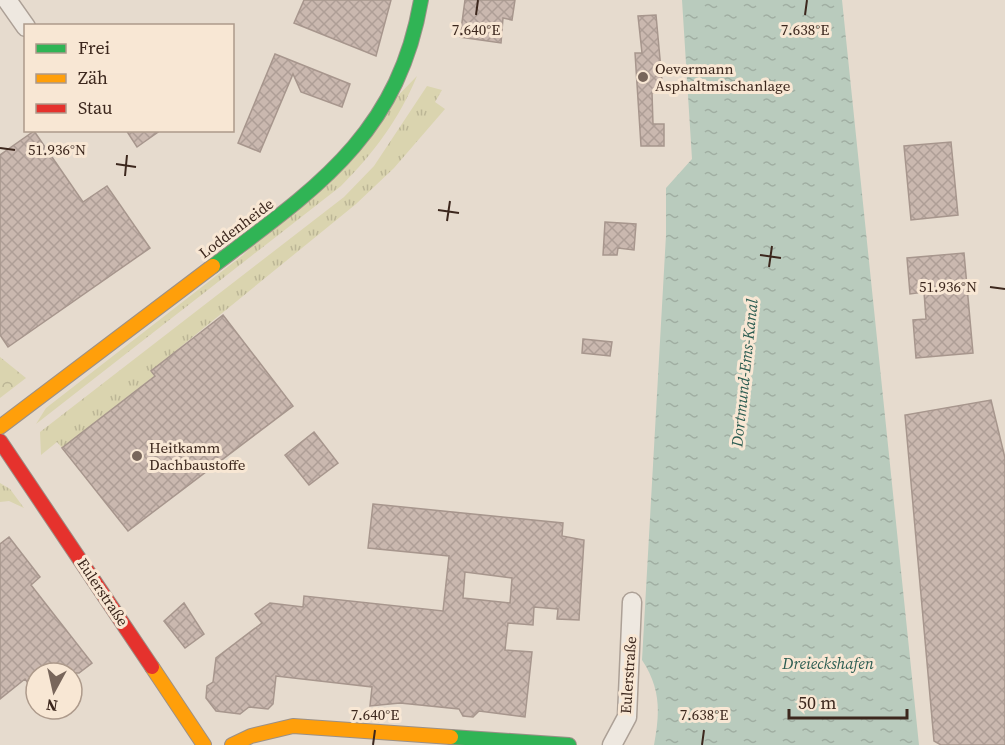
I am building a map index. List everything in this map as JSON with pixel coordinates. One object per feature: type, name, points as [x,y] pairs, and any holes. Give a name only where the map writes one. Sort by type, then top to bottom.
[{"type":"street","points":[[7,0],[24,24]]},
{"type":"street","name":"Loddenheide","points":[[0,427],[300,200],[341,165],[373,126],[394,90],[409,54],[421,0]]},
{"type":"street","name":"Eulerstraße","points":[[0,441],[204,745]]},
{"type":"street","name":"Eulerstraße","points":[[612,745],[627,717],[632,602]]},
{"type":"street","points":[[232,745],[251,736],[293,726],[569,745]]},
{"type":"green space","points":[[417,76],[385,135],[341,186],[36,424],[46,408],[243,255]]},
{"type":"green space","points":[[427,86],[442,90],[435,102],[445,109],[394,168],[356,204],[151,371],[154,376],[62,448],[57,442],[41,455],[40,432],[344,197],[374,166]]},
{"type":"green space","points":[[0,357],[26,378],[0,398]]},
{"type":"green space","points":[[0,483],[10,489],[24,508],[9,501],[0,502]]},
{"type":"water","points":[[682,0],[842,0],[919,745],[654,745],[658,711],[656,691],[642,660],[666,235],[666,188],[692,159]]},
{"type":"building","points":[[304,0],[391,0],[376,56],[294,23]]},
{"type":"building","points":[[465,0],[515,0],[512,20],[503,18],[501,43],[460,37]]},
{"type":"building","points":[[656,15],[663,92],[652,93],[653,124],[664,124],[664,146],[641,146],[635,53],[642,53],[638,16]]},
{"type":"building","points":[[275,54],[350,84],[342,107],[301,92],[293,74],[260,152],[238,143]]},
{"type":"building","points":[[35,132],[83,202],[107,186],[150,248],[8,347],[0,335],[0,155]]},
{"type":"building","points":[[127,132],[158,132],[137,147]]},
{"type":"building","points":[[951,142],[958,215],[911,220],[904,146]]},
{"type":"building","points":[[605,222],[636,224],[634,250],[618,248],[617,255],[603,255]]},
{"type":"building","points":[[964,253],[973,353],[916,358],[913,320],[926,319],[924,292],[910,294],[907,258]]},
{"type":"building","points":[[223,315],[293,406],[128,531],[62,448],[155,376],[151,371]]},
{"type":"building","points":[[583,339],[612,342],[610,356],[582,353]]},
{"type":"building","points":[[991,400],[1005,458],[1005,745],[941,745],[934,741],[905,415]]},
{"type":"building","points":[[314,432],[338,463],[309,485],[285,455]]},
{"type":"building","points":[[373,504],[563,523],[562,536],[584,540],[579,620],[557,619],[558,609],[534,607],[533,625],[508,623],[505,650],[532,652],[525,717],[479,711],[473,717],[463,716],[459,709],[400,703],[370,706],[372,687],[276,676],[273,704],[268,709],[249,707],[240,714],[216,711],[206,698],[207,686],[213,682],[216,658],[262,623],[255,614],[270,603],[303,607],[304,596],[443,611],[449,556],[368,548]],"holes":[[[465,572],[512,578],[510,603],[463,598]]]},
{"type":"building","points":[[9,537],[40,577],[31,585],[92,663],[84,669],[84,661],[24,661],[24,680],[0,699],[0,544]]},
{"type":"building","points":[[184,603],[204,634],[185,648],[164,621]]},
{"type":"traffic: fast","points":[[213,266],[318,184],[347,155],[372,123],[393,88],[410,47],[421,0]]},
{"type":"traffic: fast","points":[[451,737],[569,745]]},
{"type":"traffic: slow","points":[[0,427],[213,266]]},
{"type":"traffic: slow","points":[[152,667],[204,745]]},
{"type":"traffic: slow","points":[[232,745],[251,736],[293,726],[451,737]]},
{"type":"traffic: jam","points":[[0,441],[152,667]]},
{"type":"place","name":"Oevermann Asphaltmischanlage","points":[[643,77]]},
{"type":"place","name":"Heitkamm Dachbaustoffe","points":[[137,456]]},
{"type":"water label","name":"Dortmund-Ems-Kanal","points":[[744,373]]},
{"type":"water label","name":"Dreieckshafen","points":[[828,663]]}]
